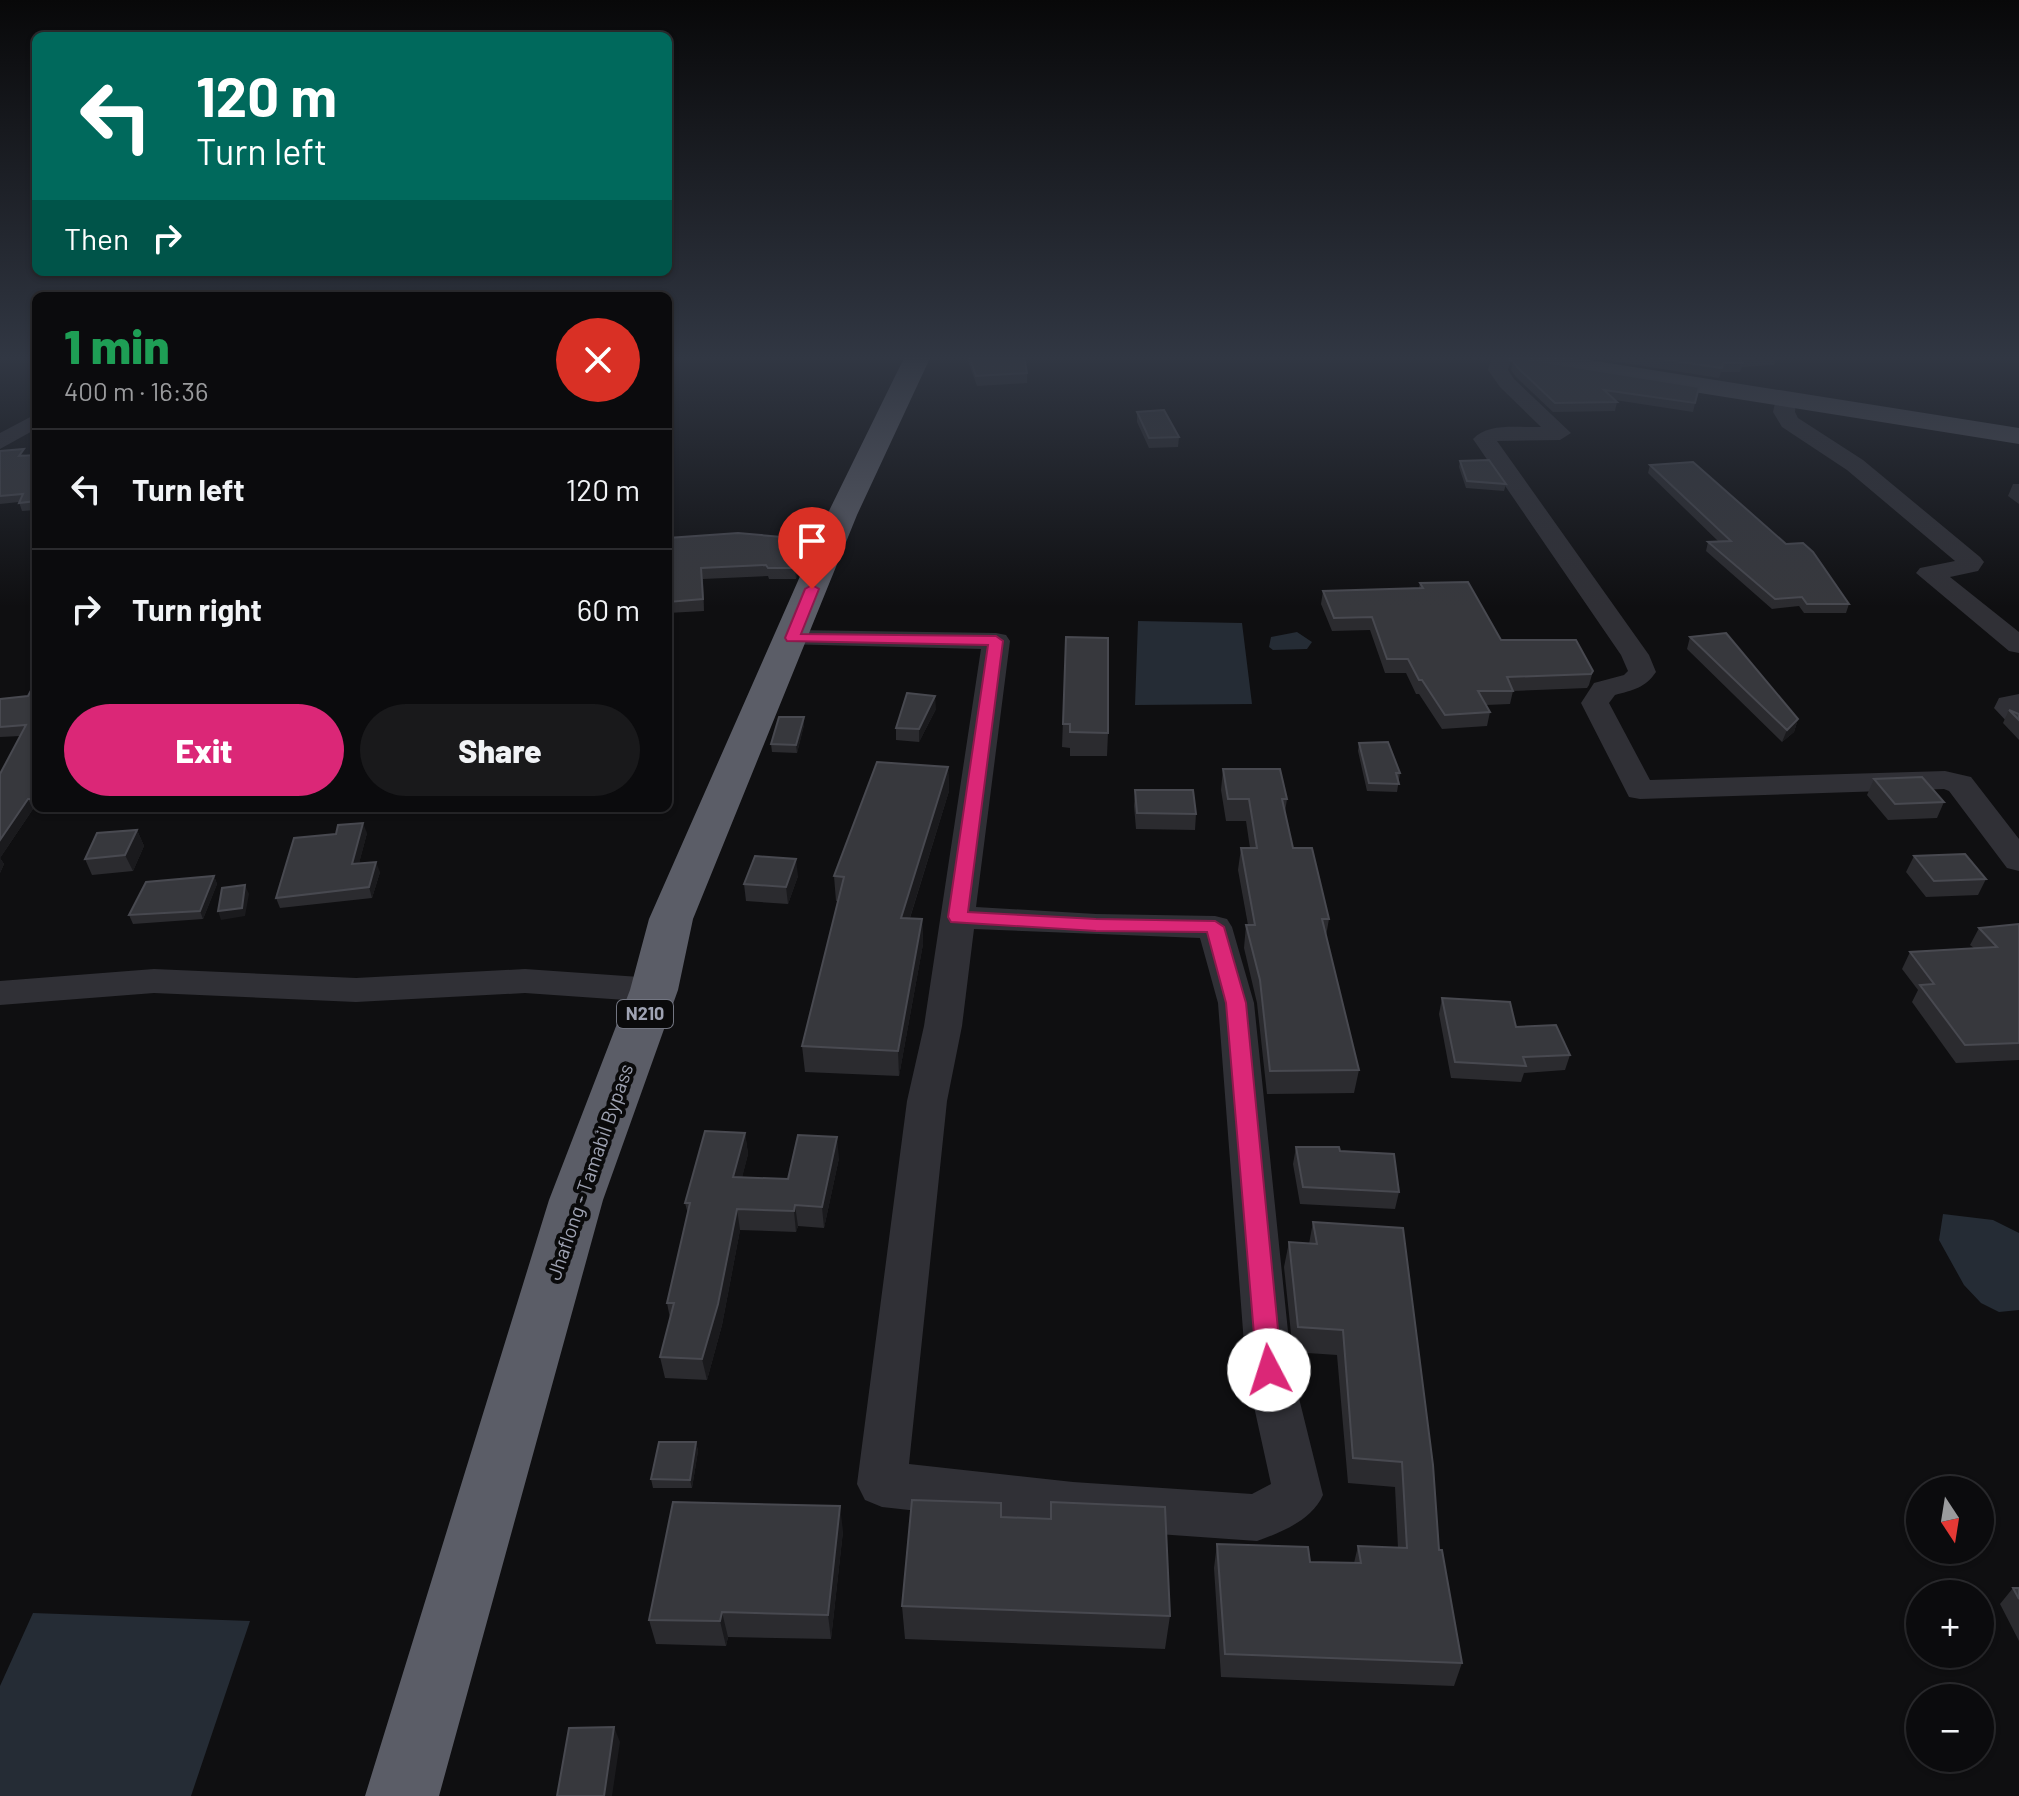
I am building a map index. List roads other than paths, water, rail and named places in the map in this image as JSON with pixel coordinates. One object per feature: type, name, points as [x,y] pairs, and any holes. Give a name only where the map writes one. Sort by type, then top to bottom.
[{"type":"highway","name":"Jhaflong - Tamabil Bypass","points":[[402,1796],[576,1200],[654,990],[671,919],[842,515],[878,440]]},
{"type":"street","points":[[1485,440],[1635,655],[1642,672],[1634,681],[1604,689],[1595,703],[1640,790],[1945,780],[1960,784],[2015,850]]},
{"type":"street","points":[[1817,440],[1855,465],[1971,562],[1969,566],[1929,573],[2019,645]]},
{"type":"street","points":[[792,638],[996,641],[958,917],[943,1026],[927,1101],[882,1484],[1073,1505],[1257,1518],[1298,1495],[1269,1370],[1236,1003],[1215,927],[1096,925],[958,917]]},
{"type":"street","points":[[2019,703],[2009,704],[2008,708],[2019,718]]},
{"type":"street","points":[[0,993],[154,981],[356,990],[525,981],[654,990]]}]
